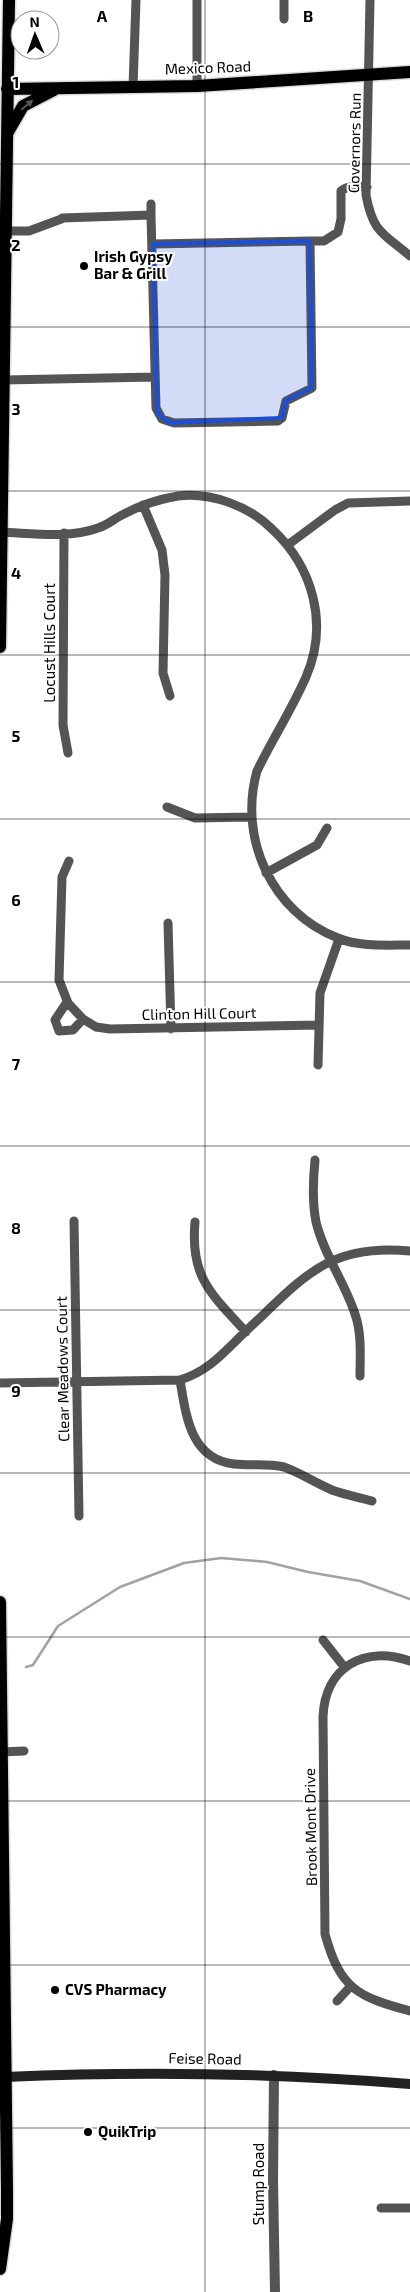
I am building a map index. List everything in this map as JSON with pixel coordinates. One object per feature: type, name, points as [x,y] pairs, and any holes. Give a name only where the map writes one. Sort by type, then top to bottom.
[{"type":"main road","points":[[0,647],[4,380],[3,231],[9,0]]},
{"type":"main road","name":"Mexico Road","points":[[7,88],[197,86],[369,73],[410,72]]},
{"type":"main road","points":[[7,134],[23,106],[59,88]]},
{"type":"main road","points":[[0,1602],[2,2077],[7,2219],[0,2269]]},
{"type":"main road","name":"Feise Road","points":[[2,2077],[113,2073],[274,2075],[410,2084]]},
{"type":"street","points":[[133,86],[136,0]]},
{"type":"street","points":[[197,0],[197,86]]},
{"type":"street","points":[[284,0],[284,19]]},
{"type":"street","name":"Governors Run","points":[[370,0],[367,187],[369,210],[374,226],[389,241],[410,256]]},
{"type":"street","points":[[153,244],[324,241],[338,232],[341,219],[341,191],[354,186],[367,187]]},
{"type":"street","points":[[151,204],[157,413],[162,419],[170,423],[278,421],[282,418],[286,401],[312,388],[310,241]]},
{"type":"street","points":[[3,231],[29,231],[63,218],[152,215]]},
{"type":"street","points":[[4,380],[155,377]]},
{"type":"street","points":[[1,532],[81,533],[97,528],[143,505],[180,496],[214,499],[242,508],[264,520],[289,544],[310,583],[316,620],[316,638],[306,677],[257,771],[251,817],[255,844],[266,873],[296,910],[315,926],[339,939],[377,944],[410,945]]},
{"type":"street","points":[[289,544],[335,510],[348,503],[410,501]]},
{"type":"street","points":[[143,505],[162,550],[165,575],[163,673],[170,696]]},
{"type":"street","name":"Locust Hills Court","points":[[64,533],[63,725],[68,753]]},
{"type":"street","points":[[167,807],[195,818],[251,817]]},
{"type":"street","points":[[266,873],[317,845],[327,828]]},
{"type":"street","name":"Clinton Hill Court","points":[[69,861],[62,877],[59,980],[67,1002],[83,1020],[103,1029],[317,1026]]},
{"type":"street","points":[[168,923],[171,1029]]},
{"type":"street","points":[[318,1065],[317,1026],[320,993],[339,939]]},
{"type":"street","points":[[67,1002],[55,1020],[59,1031],[73,1030],[83,1020]]},
{"type":"street","points":[[315,1160],[313,1200],[316,1222],[357,1320],[360,1341],[360,1376]]},
{"type":"street","name":"Clear Meadows Court","points":[[74,1220],[79,1516]]},
{"type":"street","points":[[195,1222],[195,1260],[203,1281],[216,1300],[246,1332]]},
{"type":"street","points":[[0,1383],[180,1380],[196,1375],[208,1368],[313,1271],[348,1254],[372,1251],[410,1252]]},
{"type":"street","points":[[180,1380],[188,1424],[194,1438],[211,1456],[224,1462],[235,1464],[267,1464],[282,1467],[332,1490],[372,1501]]},
{"type":"street","points":[[323,1640],[345,1668]]},
{"type":"street","name":"Brook Mont Drive","points":[[410,1661],[380,1654],[359,1659],[334,1678],[324,1704],[325,1934],[332,1959],[350,1987],[374,2001],[410,2012]]},
{"type":"street","points":[[1,1752],[24,1751]]},
{"type":"street","points":[[337,2001],[350,1987]]},
{"type":"street","name":"Stump Road","points":[[274,2075],[275,2292]]},
{"type":"street","points":[[381,2208],[410,2208]]},
{"type":"highlighted area","points":[[310,241],[312,388],[286,401],[282,418],[169,423],[157,413],[153,244]]},
{"type":"waterway","points":[[26,1667],[33,1665],[58,1626],[120,1587],[184,1563],[221,1558],[267,1562],[308,1572],[360,1581],[410,1599]]},
{"type":"place","name":"Irish Gypsy Bar & Grill","points":[[84,266]]},
{"type":"place","name":"CVS Pharmacy","points":[[55,1990]]},
{"type":"place","name":"QuikTrip","points":[[88,2132]]}]
